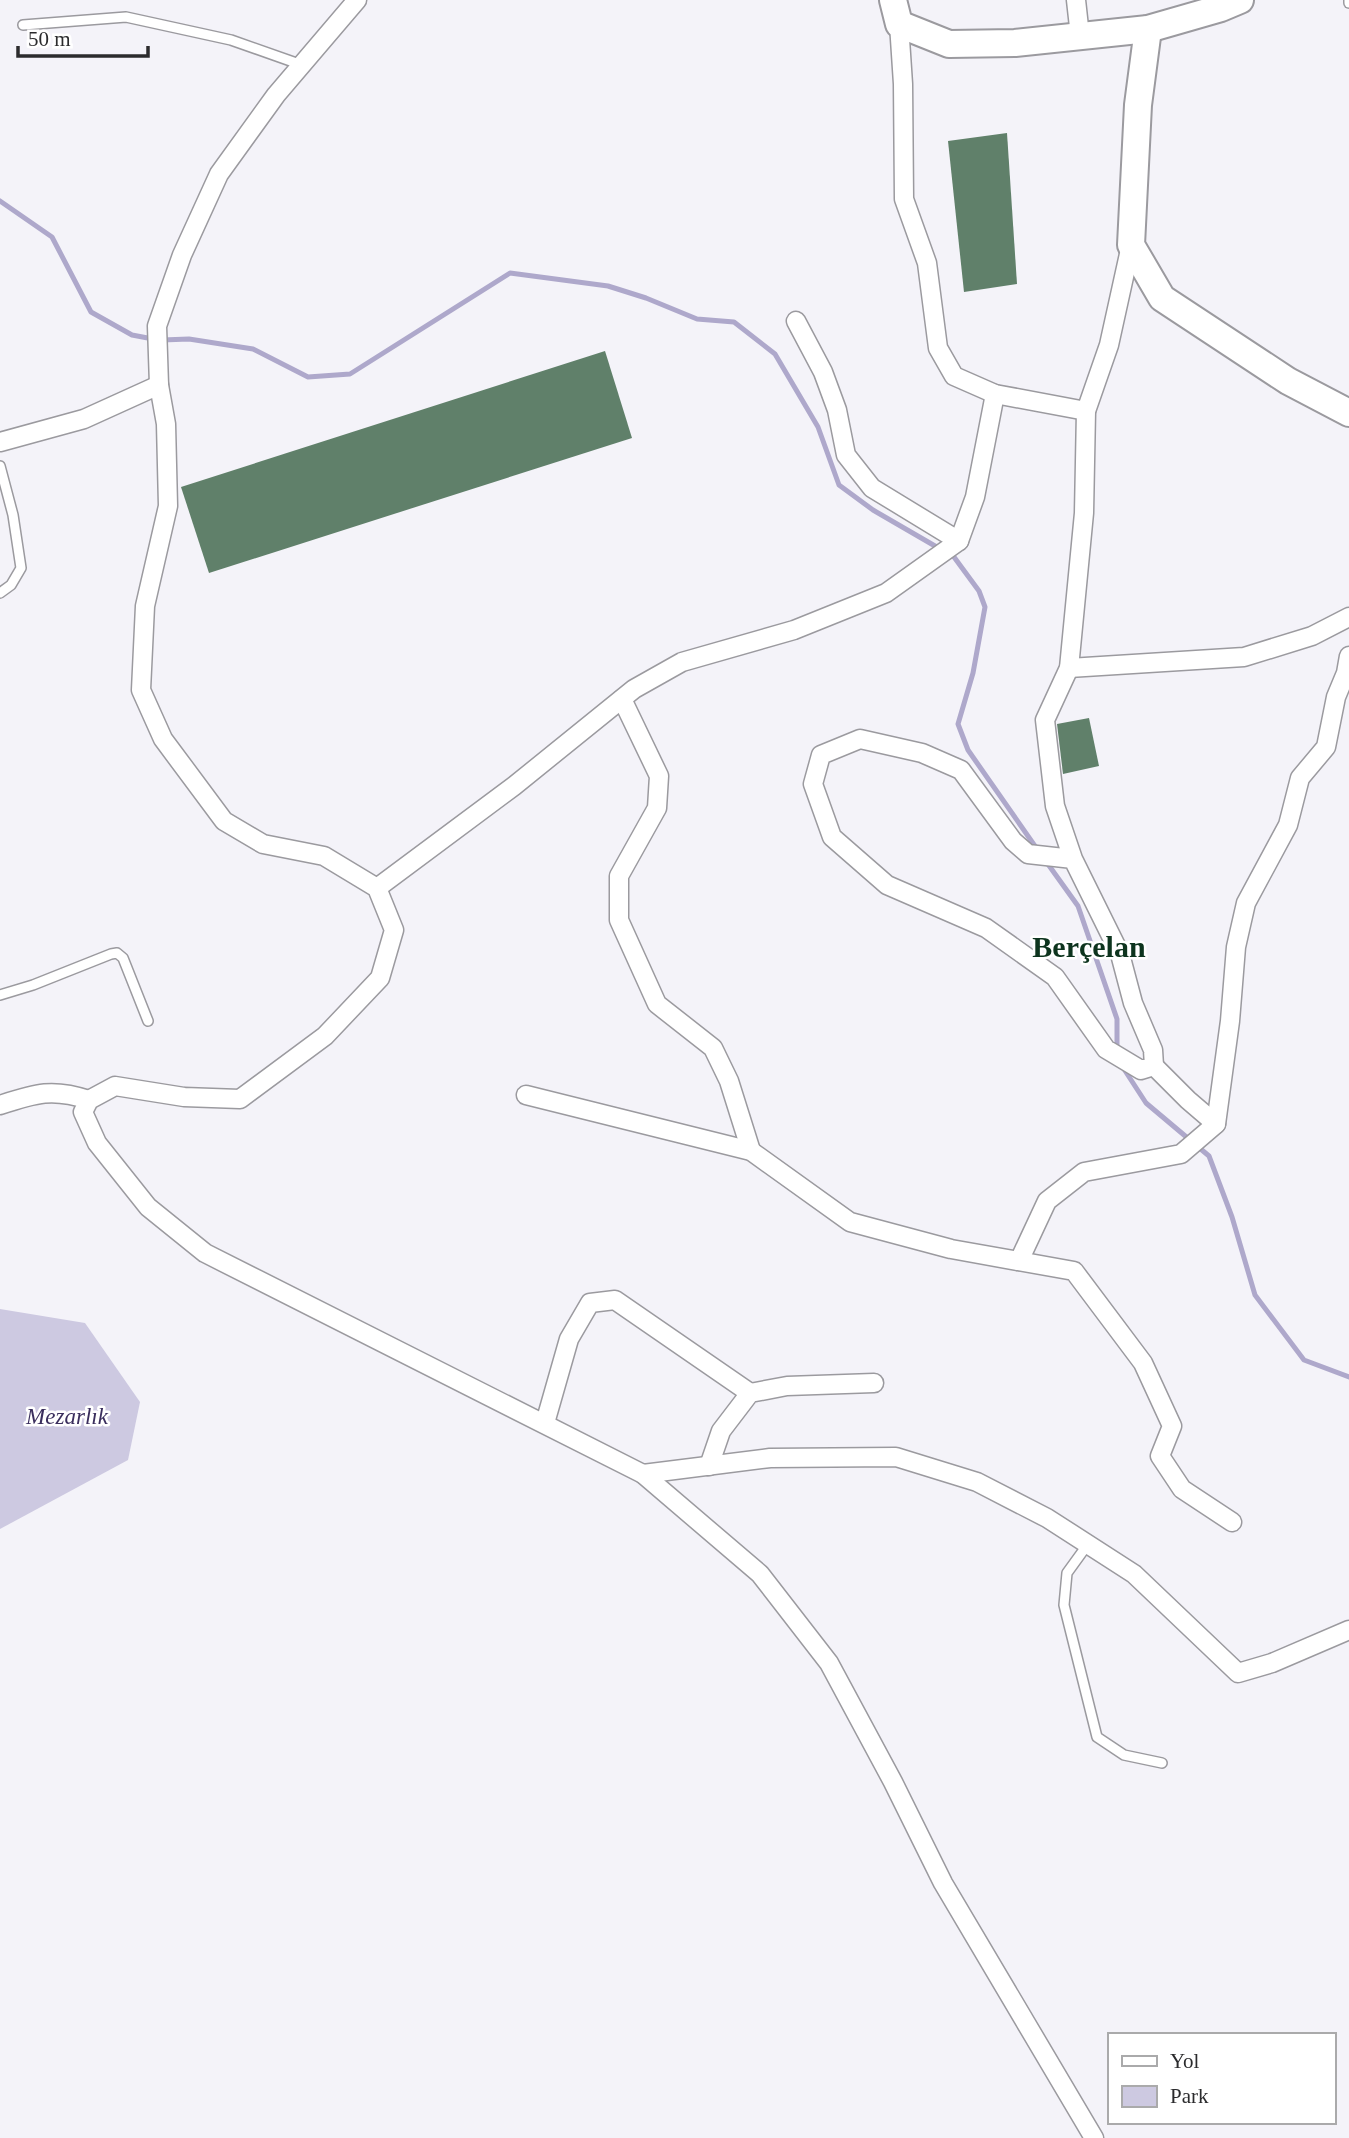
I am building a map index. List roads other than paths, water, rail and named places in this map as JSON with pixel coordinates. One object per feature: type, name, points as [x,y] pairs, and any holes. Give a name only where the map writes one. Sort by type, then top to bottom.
[{"type":"main road","points":[[896,12],[949,44],[1015,43],[1148,29],[1240,0]]},
{"type":"main road","points":[[1148,29],[1138,105],[1131,245],[1162,298],[1288,381],[1349,413]]},
{"type":"street","points":[[357,0],[276,95],[219,174],[182,255],[157,326],[159,385],[166,424],[168,506],[145,606],[141,691],[163,739],[224,821],[263,844],[324,856],[377,888],[394,930],[380,978],[325,1035],[240,1099],[184,1097],[115,1086],[89,1100],[83,1112],[97,1143],[148,1208],[205,1253],[643,1474],[760,1574],[829,1663],[943,1883],[1094,2138]]},
{"type":"street","points":[[1076,0],[1080,36]]},
{"type":"street","points":[[896,12],[903,84],[904,199],[927,262],[938,348],[954,376],[995,394],[1086,411]]},
{"type":"street","points":[[1131,245],[1109,345],[1086,411],[1084,513],[1069,668],[1045,720],[1055,806],[1073,859],[1120,954],[1133,1003],[1153,1050],[1154,1066],[1216,1124]]},
{"type":"street","points":[[796,321],[828,385],[837,410],[846,455],[873,488],[958,541]]},
{"type":"street","points":[[0,442],[84,419],[159,385]]},
{"type":"street","points":[[377,888],[514,786],[634,689],[682,662],[794,630],[886,593],[958,541],[975,497],[995,394]]},
{"type":"street","points":[[1069,668],[1244,657],[1311,636],[1349,617]]},
{"type":"street","points":[[1019,1261],[1047,1201],[1084,1172],[1181,1154],[1216,1124],[1230,1021],[1236,947],[1246,903],[1288,825],[1300,778],[1326,747],[1336,697],[1346,673],[1349,656]]},
{"type":"street","points":[[622,699],[659,776],[657,808],[619,876],[619,920],[657,1004],[713,1048],[729,1081],[751,1151]]},
{"type":"street","points":[[1073,859],[1028,854],[1013,841],[961,770],[922,753],[860,739],[821,755],[813,784],[832,837],[887,885],[986,928],[1055,977],[1106,1049],[1141,1070],[1154,1066]]},
{"type":"street","points":[[0,1105],[50,1092],[68,1093],[89,1100]]},
{"type":"street","points":[[526,1095],[751,1151],[850,1222],[951,1249],[1074,1271],[1143,1363],[1172,1426],[1160,1456],[1182,1489],[1232,1521]]},
{"type":"street","points":[[545,1423],[569,1339],[590,1303],[615,1300],[750,1392],[787,1386],[874,1383]]},
{"type":"street","points":[[709,1466],[721,1431],[750,1392]]},
{"type":"street","points":[[643,1474],[770,1458],[896,1457],[977,1482],[1047,1518],[1134,1574],[1238,1673],[1272,1663],[1349,1630]]},
{"type":"lane","points":[[23,25],[126,17],[231,40],[302,65]]},
{"type":"lane","points":[[0,466],[13,515],[21,568],[11,585],[0,593]]},
{"type":"lane","points":[[0,995],[117,954],[123,957],[148,1021]]},
{"type":"lane","points":[[1088,1544],[1067,1573],[1064,1605],[1097,1737],[1125,1755],[1161,1763]]},
{"type":"waterway","points":[[0,201],[52,237],[91,312],[132,335],[153,339]]},
{"type":"waterway","points":[[162,340],[189,339],[253,349],[308,377],[350,374],[510,273],[608,286],[697,319],[734,322],[775,354],[818,427],[839,485],[873,510],[954,557],[979,591],[985,607],[973,673],[958,724],[968,750],[1037,849]]},
{"type":"waterway","points":[[1045,860],[1078,906],[1117,1019],[1117,1050]]},
{"type":"waterway","points":[[1122,1066],[1146,1103],[1209,1156],[1232,1217],[1255,1295],[1304,1360],[1349,1377]]},
{"type":"district","name":"Berçelan","points":[[1089,946]]},
{"type":"park label","name":"Mezarlık","points":[[67,1416]]}]
